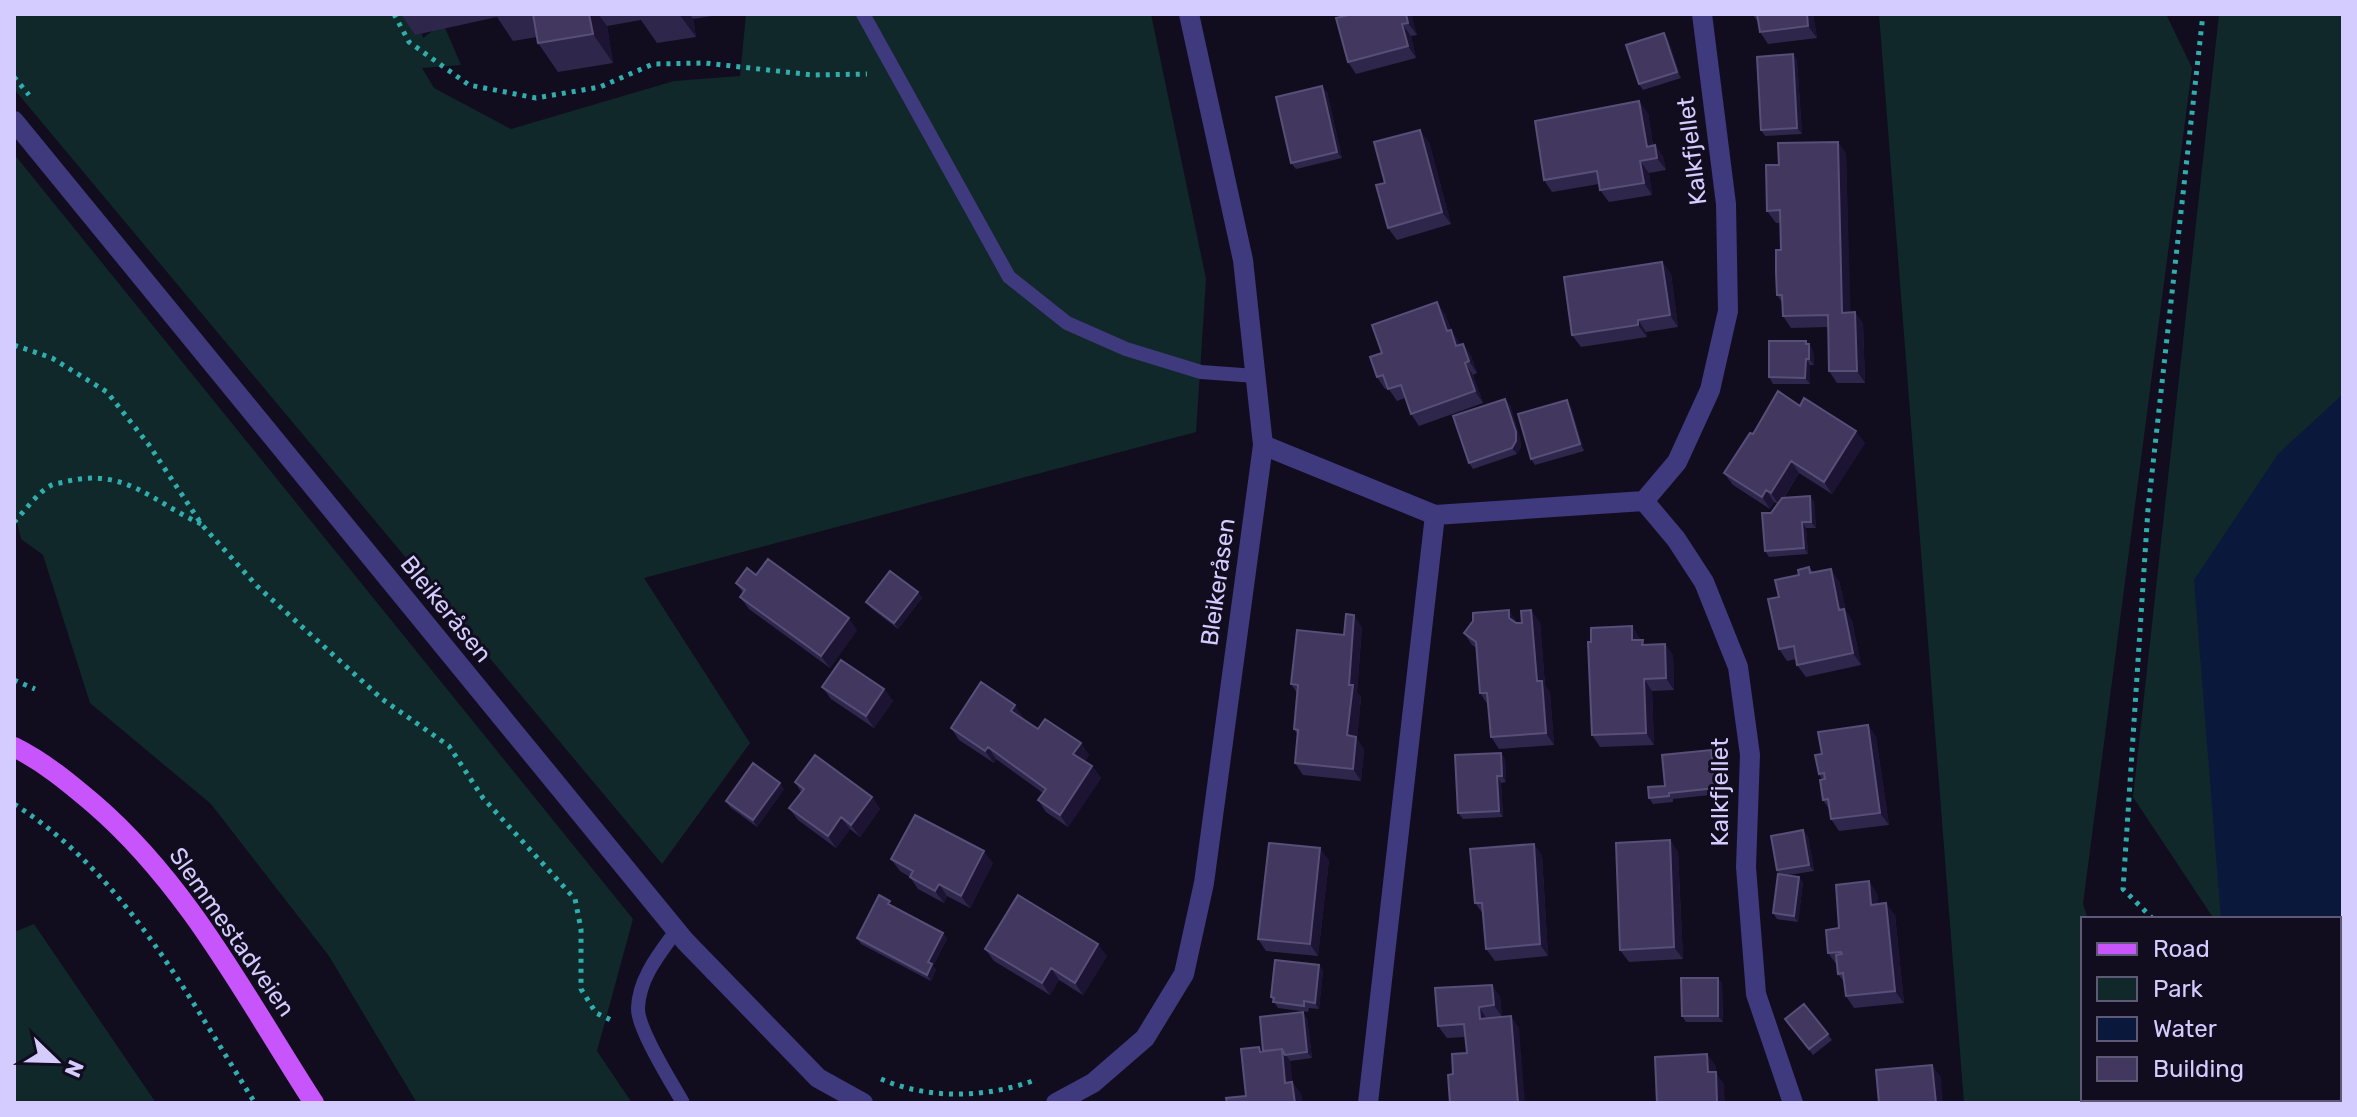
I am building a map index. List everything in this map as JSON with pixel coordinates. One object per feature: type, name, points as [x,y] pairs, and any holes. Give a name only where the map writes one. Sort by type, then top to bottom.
[{"type":"main road","name":"Slemmestadveien","points":[[14,747],[60,774],[124,830],[153,862],[234,972],[314,1103]]},
{"type":"street","name":"Bleikeråsen","points":[[1056,1103],[1093,1083],[1145,1038],[1184,974],[1204,883],[1263,445],[1243,260],[1189,14]]},
{"type":"street","name":"Kalkfjellet","points":[[1702,14],[1726,204],[1728,311],[1710,390],[1677,462],[1644,501],[1676,539],[1704,582],[1738,667],[1750,755],[1746,867],[1756,994],[1793,1103]]},
{"type":"street","name":"Bleikeråsen","points":[[14,121],[676,931],[818,1078],[863,1103]]},
{"type":"street","points":[[1263,445],[1435,515],[1644,501]]},
{"type":"street","points":[[1368,1103],[1378,991],[1435,515]]},
{"type":"lane","points":[[863,14],[1009,277],[1067,323],[1126,349],[1201,372],[1256,376]]},
{"type":"lane","points":[[676,931],[651,966],[637,1010],[644,1030],[683,1103]]},
{"type":"path","points":[[394,14],[409,42],[469,85],[536,98],[600,87],[653,64],[705,63],[813,75],[896,74]]},
{"type":"path","points":[[2151,917],[2123,889],[2148,509],[2203,14]]},
{"type":"path","points":[[14,77],[32,98]]},
{"type":"path","points":[[14,345],[52,358],[107,392],[149,445],[202,525],[257,586],[382,699],[449,746],[483,798],[575,899],[581,929],[581,989],[596,1013],[644,1030]]},
{"type":"path","points":[[14,522],[50,485],[86,477],[120,481],[146,491],[170,510],[202,525]]},
{"type":"path","points":[[14,680],[35,689]]},
{"type":"path","points":[[14,804],[85,860],[125,904],[158,948],[255,1103]]},
{"type":"path","points":[[876,1077],[919,1091],[952,1094],[986,1093],[1040,1078]]},
{"type":"green space","points":[[14,14],[417,14],[423,38],[443,23],[461,65],[422,68],[434,88],[511,129],[674,81],[740,76],[746,14],[1151,14],[1206,279],[1196,432],[644,578],[750,743],[662,864],[14,89]]},
{"type":"green space","points":[[1879,14],[2166,14],[2192,68],[2083,904],[2087,917],[2081,917],[2081,1101],[2148,1103],[1964,1103]]},
{"type":"green space","points":[[2219,14],[2343,14],[2343,991],[2341,917],[2213,917],[2133,797]]},
{"type":"green space","points":[[14,154],[633,919],[597,1051],[632,1103],[417,1103],[329,956],[211,804],[90,703],[43,555],[21,539],[14,510]]},
{"type":"green space","points":[[34,924],[156,1103],[14,1103],[14,932]]},
{"type":"water","points":[[2343,394],[2341,962],[2341,917],[2221,917],[2194,580],[2278,454]]},
{"type":"building","points":[[533,14],[589,14],[593,34],[538,43]]},
{"type":"building","points":[[1348,14],[1406,14],[1408,23],[1402,24],[1408,46],[1348,62],[1336,18]]},
{"type":"building","points":[[1757,14],[1807,14],[1808,26],[1760,32]]},
{"type":"building","points":[[1664,33],[1677,72],[1639,84],[1626,45]]},
{"type":"building","points":[[1793,54],[1797,128],[1761,130],[1757,57]]},
{"type":"building","points":[[1322,86],[1337,152],[1291,163],[1276,97]]},
{"type":"building","points":[[1639,101],[1647,147],[1655,145],[1657,158],[1640,161],[1644,183],[1600,190],[1597,171],[1544,180],[1535,121]]},
{"type":"building","points":[[1420,130],[1442,212],[1388,228],[1376,185],[1385,183],[1374,142]]},
{"type":"building","points":[[1838,142],[1842,313],[1855,312],[1857,371],[1829,371],[1828,315],[1783,316],[1782,295],[1777,295],[1776,272],[1776,250],[1781,250],[1780,210],[1767,211],[1766,165],[1779,165],[1778,143]]},
{"type":"building","points":[[1662,262],[1670,315],[1638,320],[1638,325],[1572,335],[1564,277]]},
{"type":"building","points":[[1437,302],[1456,346],[1463,344],[1469,361],[1465,363],[1475,391],[1411,414],[1401,385],[1388,389],[1383,375],[1377,377],[1370,357],[1382,353],[1372,325]]},
{"type":"building","points":[[1769,341],[1806,341],[1809,344],[1805,378],[1769,377]]},
{"type":"building","points":[[1778,391],[1800,406],[1804,398],[1856,431],[1824,482],[1791,461],[1771,493],[1766,490],[1762,497],[1724,473],[1750,433],[1753,434]]},
{"type":"building","points":[[1505,399],[1516,441],[1512,448],[1469,463],[1453,416]]},
{"type":"building","points":[[1567,400],[1580,444],[1531,459],[1518,414]]},
{"type":"building","points":[[1810,496],[1811,522],[1802,522],[1804,548],[1765,551],[1762,513],[1771,513],[1782,498]]},
{"type":"building","points":[[768,559],[849,618],[821,656],[740,597],[745,590],[736,583],[747,568],[756,575]]},
{"type":"building","points":[[1809,567],[1810,573],[1831,569],[1839,610],[1844,609],[1853,653],[1797,665],[1794,646],[1779,649],[1768,599],[1779,597],[1775,580],[1799,575],[1798,570]]},
{"type":"building","points":[[890,571],[918,592],[894,623],[866,602]]},
{"type":"building","points":[[1509,610],[1509,618],[1522,623],[1521,611],[1531,610],[1537,681],[1542,681],[1546,733],[1491,737],[1487,693],[1480,693],[1476,642],[1464,633],[1473,621],[1473,613]]},
{"type":"building","points":[[1346,614],[1354,615],[1349,685],[1353,685],[1347,735],[1356,737],[1353,769],[1295,763],[1298,685],[1291,684],[1297,630],[1344,635]]},
{"type":"building","points":[[1632,626],[1632,640],[1643,640],[1642,645],[1665,644],[1666,678],[1644,679],[1646,733],[1592,735],[1588,642],[1591,642],[1591,628]]},
{"type":"building","points":[[841,660],[884,689],[866,716],[822,687]]},
{"type":"building","points":[[981,682],[1015,705],[1011,711],[1038,729],[1045,719],[1081,743],[1073,754],[1092,766],[1060,815],[1038,800],[1046,789],[988,747],[985,751],[951,728]]},
{"type":"building","points":[[1868,725],[1880,813],[1831,819],[1828,799],[1823,800],[1820,780],[1825,779],[1824,773],[1819,774],[1815,755],[1822,754],[1818,732]]},
{"type":"building","points":[[1711,750],[1715,788],[1649,798],[1648,787],[1665,786],[1662,755]]},
{"type":"building","points":[[1501,753],[1502,776],[1497,776],[1499,811],[1458,813],[1455,755]]},
{"type":"building","points":[[815,755],[872,797],[851,825],[841,817],[828,836],[789,808],[804,789],[795,782]]},
{"type":"building","points":[[753,763],[780,783],[753,820],[726,801]]},
{"type":"building","points":[[915,815],[984,851],[961,896],[939,884],[935,891],[910,877],[913,871],[891,859]]},
{"type":"building","points":[[1803,830],[1809,865],[1777,870],[1771,836]]},
{"type":"building","points":[[1670,840],[1674,947],[1620,950],[1616,843]]},
{"type":"building","points":[[1269,843],[1320,848],[1310,944],[1258,939]]},
{"type":"building","points":[[1534,844],[1540,944],[1486,949],[1482,903],[1475,903],[1470,849]]},
{"type":"building","points":[[1778,874],[1799,877],[1794,916],[1773,913]]},
{"type":"building","points":[[1869,881],[1871,905],[1886,903],[1895,991],[1846,996],[1843,973],[1838,974],[1836,955],[1842,954],[1828,953],[1826,930],[1839,928],[1836,885]]},
{"type":"building","points":[[879,895],[890,901],[888,904],[943,933],[928,962],[932,964],[927,975],[857,938]]},
{"type":"building","points":[[1018,895],[1098,944],[1075,983],[1051,968],[1042,983],[985,949]]},
{"type":"building","points":[[1275,960],[1319,965],[1315,1003],[1304,1001],[1304,1006],[1273,1002]]},
{"type":"building","points":[[1681,978],[1718,978],[1718,1016],[1682,1016]]},
{"type":"building","points":[[1492,985],[1494,1005],[1479,1007],[1480,1019],[1511,1016],[1518,1103],[1450,1103],[1448,1075],[1453,1074],[1452,1054],[1467,1053],[1464,1024],[1438,1026],[1435,988]]},
{"type":"building","points":[[1804,1004],[1828,1034],[1809,1049],[1785,1019]]},
{"type":"building","points":[[1303,1012],[1307,1052],[1285,1055],[1282,1049],[1263,1051],[1260,1017]]},
{"type":"building","points":[[2343,1040],[2343,1069],[2341,1058]]},
{"type":"building","points":[[1259,1047],[1260,1052],[1282,1049],[1285,1083],[1292,1082],[1295,1103],[1227,1103],[1226,1098],[1246,1096],[1241,1049]]},
{"type":"building","points":[[1707,1054],[1708,1072],[1716,1072],[1717,1103],[1657,1103],[1655,1057]]},
{"type":"building","points":[[1932,1065],[1936,1103],[1879,1103],[1876,1070]]}]
